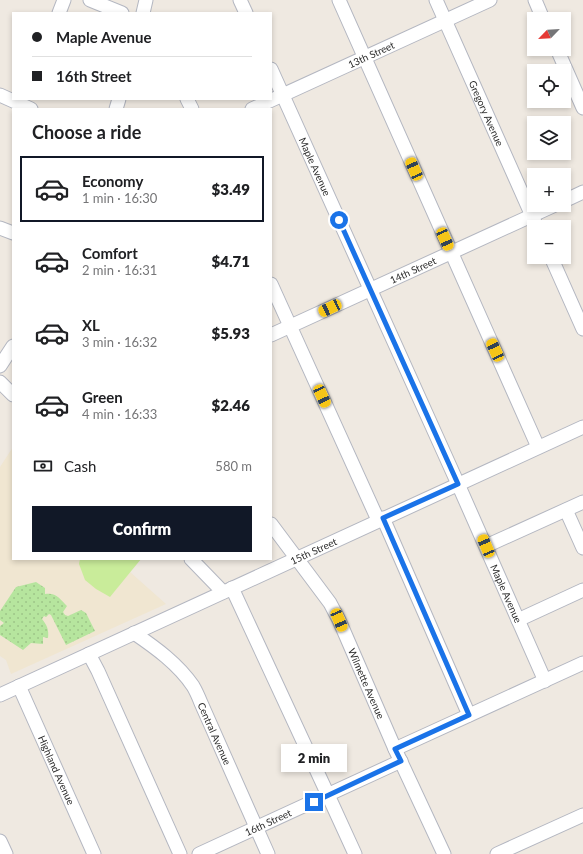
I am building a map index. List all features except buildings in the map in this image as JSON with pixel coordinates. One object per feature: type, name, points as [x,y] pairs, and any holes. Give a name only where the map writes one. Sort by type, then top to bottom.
[{"type":"street","points":[[59,12],[64,0]]},
{"type":"street","points":[[90,0],[120,12]]},
{"type":"street","points":[[240,0],[246,12]]},
{"type":"street","points":[[339,0],[538,447]]},
{"type":"street","name":"Gregory Avenue","points":[[436,0],[535,220]]},
{"type":"street","name":"13th Street","points":[[272,100],[490,0]]},
{"type":"street","points":[[535,0],[540,12]]},
{"type":"street","points":[[560,56],[583,108]]},
{"type":"street","name":"Maple Avenue","points":[[272,71],[486,546],[545,681]]},
{"type":"street","points":[[0,96],[12,100]]},
{"type":"street","points":[[13,100],[26,104]]},
{"type":"street","name":"13th Street","points":[[254,108],[272,100]]},
{"type":"street","points":[[571,198],[583,192]]},
{"type":"street","name":"14th Street","points":[[536,220],[546,212]]},
{"type":"street","name":"14th Street","points":[[272,335],[451,253],[527,224]]},
{"type":"street","points":[[0,228],[12,233]]},
{"type":"street","points":[[554,264],[583,329]]},
{"type":"street","points":[[272,286],[381,519],[469,715]]},
{"type":"street","points":[[0,366],[12,348]]},
{"type":"street","points":[[0,382],[12,394]]},
{"type":"street","name":"15th Street","points":[[0,695],[583,426]]},
{"type":"street","points":[[486,546],[583,502]]},
{"type":"street","points":[[566,510],[583,548]]},
{"type":"street","name":"Wilmette Avenue","points":[[272,525],[330,603],[339,620],[395,749],[444,854]]},
{"type":"street","points":[[192,560],[227,590],[328,795],[355,854]]},
{"type":"street","points":[[518,620],[583,590]]},
{"type":"street","name":"Central Avenue","points":[[134,633],[166,656],[186,677],[193,687],[268,854]]},
{"type":"street","points":[[89,654],[180,854]]},
{"type":"street","points":[[395,749],[583,663]]},
{"type":"street","name":"Highland Avenue","points":[[19,686],[94,854]]},
{"type":"street","name":"16th Street","points":[[200,854],[401,761]]},
{"type":"street","points":[[498,854],[583,815]]},
{"type":"street","points":[[0,841],[6,854]]},
{"type":"shaded area","points":[[12,449],[12,560],[140,560],[130,572],[166,604],[11,674],[6,660],[0,656],[0,467]]},
{"type":"green space","points":[[80,560],[140,560],[110,597],[96,589],[85,580],[79,564]]},
{"type":"green space","points":[[36,582],[45,588],[45,594],[55,595],[67,606],[63,612],[65,615],[68,616],[81,610],[86,613],[95,631],[66,645],[51,615],[49,614],[46,617],[44,616],[42,619],[48,630],[48,638],[43,637],[43,644],[31,643],[23,650],[0,635],[0,626],[4,623],[0,620],[0,611],[16,587]]},
{"type":"route","points":[[314,802],[401,761],[395,749],[469,715],[383,518],[458,484],[339,220]]}]
